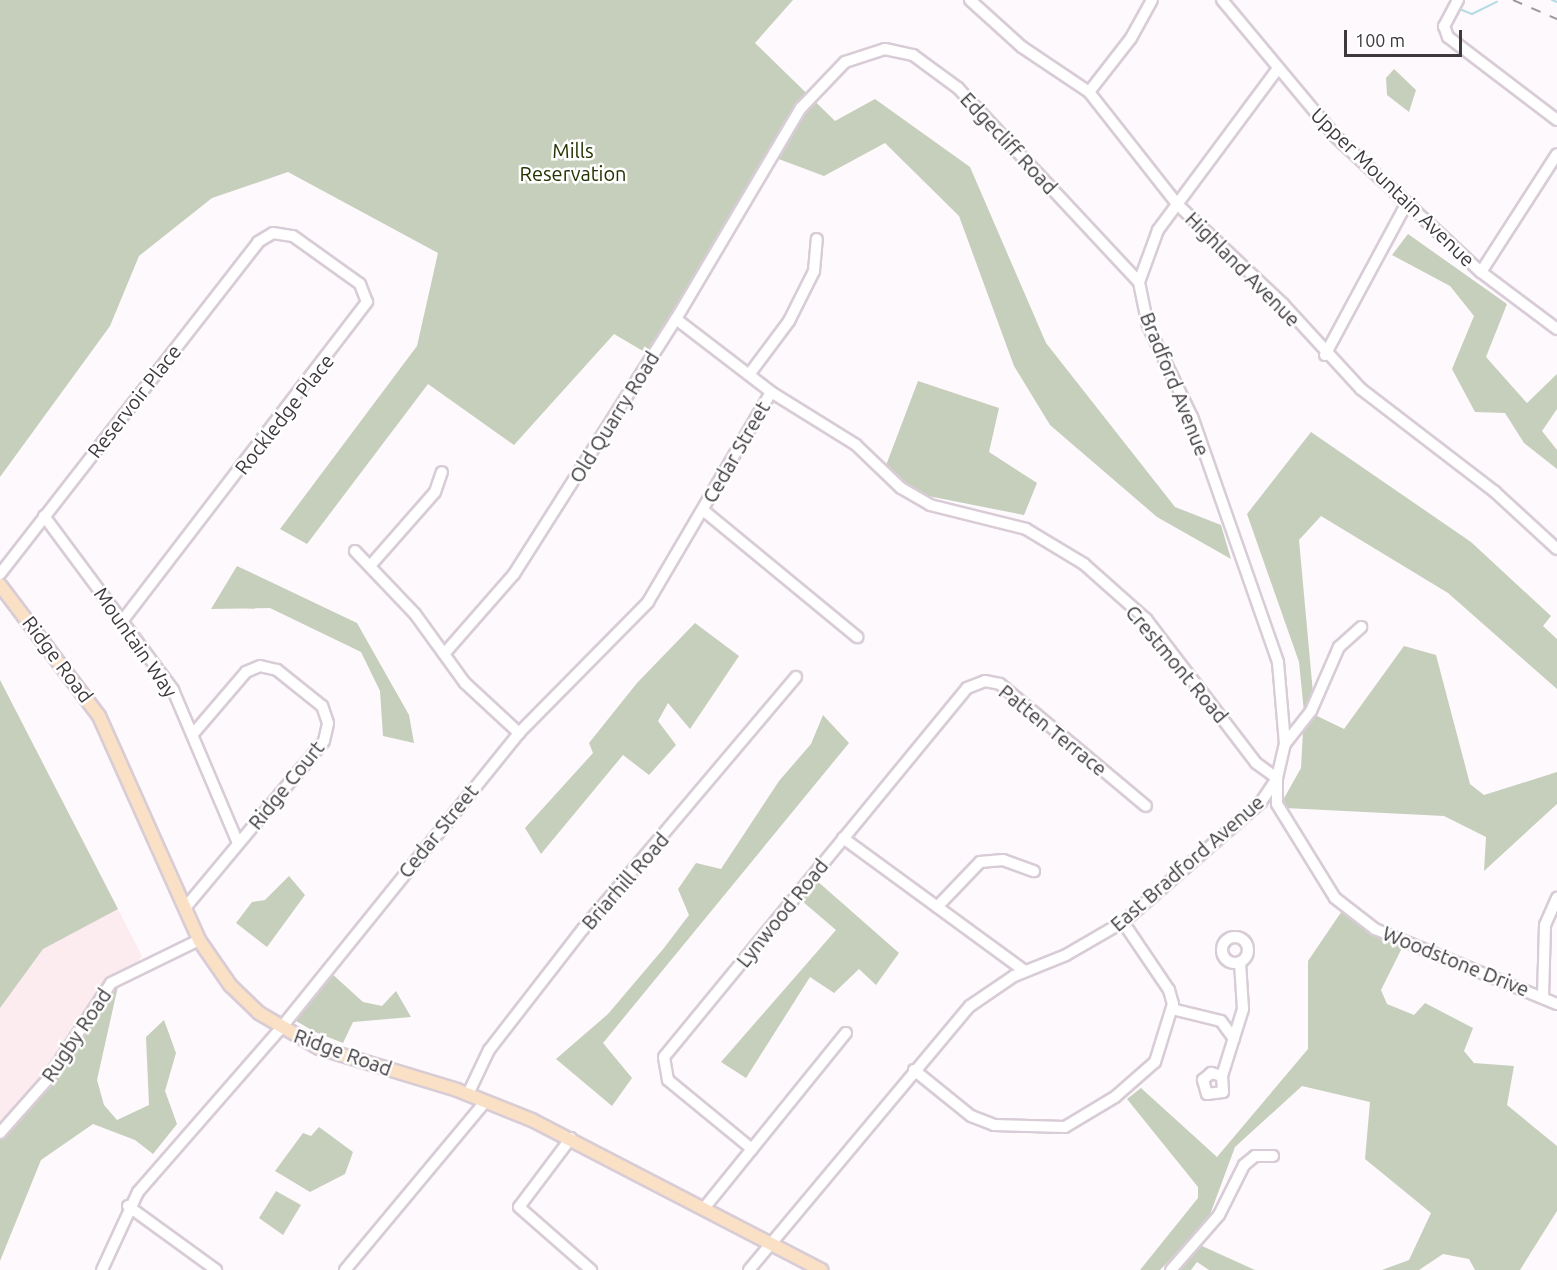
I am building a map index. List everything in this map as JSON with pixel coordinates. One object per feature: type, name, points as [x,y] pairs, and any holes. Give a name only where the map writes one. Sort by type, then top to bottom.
[{"type":"main road","name":"Ridge Road","points":[[0,585],[106,727],[200,940],[235,990],[280,1028],[333,1053],[468,1094],[571,1138],[821,1270]]},
{"type":"street","name":"Highland Avenue","points":[[970,0],[1022,47],[1089,92],[1177,204],[1283,304],[1325,355],[1557,549]]},
{"type":"street","points":[[1089,92],[1131,38],[1152,0]]},
{"type":"street","name":"Upper Mountain Avenue","points":[[1222,0],[1277,70],[1336,137],[1481,272],[1557,329]]},
{"type":"street","points":[[1458,0],[1445,32],[1557,120]]},
{"type":"street","name":"Edgecliff Road","points":[[764,166],[801,108],[845,62],[885,49],[913,55],[998,126],[1139,282]]},
{"type":"street","name":"Bradford Avenue","points":[[1252,590],[1192,417],[1148,326],[1139,282],[1150,244],[1277,70]]},
{"type":"street","points":[[1481,272],[1557,154]]},
{"type":"street","name":"Old Quarry Road","points":[[444,654],[514,574],[676,319],[764,166]]},
{"type":"street","points":[[1325,355],[1407,203]]},
{"type":"street","name":"Reservoir Place","points":[[0,574],[258,242],[273,233]]},
{"type":"street","name":"Rockledge Place","points":[[123,620],[367,302],[360,284],[293,236],[273,233]]},
{"type":"street","points":[[751,372],[789,321],[814,271],[817,239]]},
{"type":"street","name":"Crestmont Road","points":[[676,319],[751,372],[771,392],[848,440],[901,488],[930,505],[1026,529],[1084,564],[1146,619],[1256,763],[1277,778]]},
{"type":"street","name":"Cedar Street","points":[[102,1270],[128,1206],[280,1028],[519,733],[639,613],[703,510],[771,392]]},
{"type":"street","points":[[370,566],[435,492],[442,472]]},
{"type":"street","points":[[703,510],[857,637]]},
{"type":"street","name":"Mountain Way","points":[[45,516],[173,690],[238,843]]},
{"type":"street","points":[[355,551],[444,654],[465,682],[519,733]]},
{"type":"street","name":"East Bradford Avenue","points":[[749,1270],[914,1070],[970,1006],[1025,971],[1066,955],[1123,922],[1261,802],[1277,778],[1285,744],[1278,662],[1252,590]]},
{"type":"street","points":[[1285,744],[1311,711],[1339,647],[1361,627]]},
{"type":"street","name":"Ridge Court","points":[[185,908],[324,741],[326,714],[277,670],[260,666],[246,672],[193,734]]},
{"type":"street","name":"Briarhill Road","points":[[468,1094],[489,1050],[582,929],[796,677]]},
{"type":"street","name":"Patten Terrace","points":[[843,838],[967,688],[980,681],[1000,684],[1146,806]]},
{"type":"street","name":"Woodstone Drive","points":[[1277,778],[1277,804],[1335,898],[1375,929],[1557,1004]]},
{"type":"street","points":[[843,838],[1025,971]]},
{"type":"street","name":"Lynwood Road","points":[[752,1149],[668,1080],[662,1060],[843,838]]},
{"type":"street","points":[[937,907],[980,862],[1003,860],[1034,871]]},
{"type":"street","points":[[1543,997],[1545,924],[1557,898]]},
{"type":"street","points":[[914,1070],[984,1123],[1065,1126],[1085,1118],[1150,1068],[1172,1009],[1169,990],[1123,922]]},
{"type":"street","name":"Rugby Road","points":[[0,1134],[47,1080],[111,982],[200,940]]},
{"type":"street","points":[[1222,1076],[1243,1010],[1240,962]]},
{"type":"street","points":[[1172,1009],[1221,1021],[1243,1010]]},
{"type":"street","points":[[1221,1021],[1234,1040]]},
{"type":"street","points":[[705,1207],[846,1033]]},
{"type":"street","points":[[345,1270],[486,1101]]},
{"type":"street","points":[[571,1138],[519,1207],[591,1270]]},
{"type":"street","points":[[1171,1270],[1219,1215],[1244,1165],[1255,1156],[1273,1156]]},
{"type":"street","points":[[128,1206],[216,1270]]},
{"type":"shaded area","points":[[0,680],[142,956],[50,1086],[0,1140]]},
{"type":"green space","name":"Mills Reservation","points":[[0,0],[793,0],[755,43],[835,121],[875,99],[970,167],[1046,343],[1175,507],[1221,525],[1231,559],[1157,517],[1050,425],[1014,366],[959,216],[885,143],[824,176],[768,155],[648,354],[614,334],[514,445],[428,384],[307,544],[280,529],[417,346],[438,253],[288,172],[212,198],[139,256],[110,326],[0,477]]},
{"type":"green space","points":[[1394,69],[1416,90],[1409,112],[1387,95],[1386,78]]},
{"type":"green space","points":[[1408,234],[1507,304],[1486,357],[1527,403],[1557,374],[1557,409],[1542,431],[1557,450],[1557,469],[1524,443],[1505,413],[1475,412],[1452,369],[1474,316],[1450,286],[1392,255]]},
{"type":"green space","points":[[918,381],[999,408],[989,452],[1037,483],[1024,515],[918,494],[885,468]]},
{"type":"green space","points":[[1311,432],[1471,542],[1551,616],[1543,626],[1557,639],[1557,689],[1448,593],[1321,516],[1299,540],[1315,715],[1344,729],[1404,646],[1436,655],[1470,784],[1484,795],[1557,772],[1557,804],[1484,871],[1486,837],[1444,816],[1285,808],[1283,800],[1301,768],[1304,712],[1299,662],[1247,514]]},
{"type":"green space","points":[[237,566],[357,623],[409,715],[414,743],[383,736],[380,691],[361,652],[270,608],[211,609]]},
{"type":"green space","points":[[695,623],[739,656],[690,729],[668,703],[658,721],[676,745],[649,775],[623,755],[541,854],[525,828],[593,753],[589,743],[637,683]]},
{"type":"green space","points":[[0,680],[118,909],[43,949],[0,1008]]},
{"type":"green space","points":[[823,715],[849,743],[603,1043],[632,1078],[612,1106],[556,1059],[608,1014],[664,948],[689,915],[678,889],[696,863],[721,869],[779,781],[811,744]]},
{"type":"green space","points":[[289,876],[305,895],[267,947],[236,923],[252,902],[265,900]]},
{"type":"green space","points":[[816,880],[899,953],[876,985],[859,969],[834,993],[810,977],[746,1078],[721,1062],[836,930],[802,901]]},
{"type":"green space","points":[[1346,905],[1406,940],[1381,990],[1387,1004],[1414,1015],[1425,1003],[1473,1028],[1464,1051],[1474,1063],[1514,1066],[1507,1105],[1557,1146],[1557,1211],[1520,1270],[1475,1270],[1469,1259],[1443,1254],[1419,1270],[1382,1270],[1409,1260],[1431,1213],[1365,1159],[1370,1102],[1302,1086],[1235,1147],[1208,1220],[1160,1270],[1140,1270],[1198,1198],[1198,1187],[1127,1099],[1141,1088],[1217,1157],[1308,1049],[1308,961]]},
{"type":"green space","points":[[331,973],[363,1002],[382,1006],[396,991],[411,1017],[353,1022],[343,1043],[315,1032],[296,1021]]},
{"type":"green space","points":[[118,986],[97,1080],[104,1105],[117,1120],[149,1105],[146,1037],[164,1020],[176,1053],[165,1091],[177,1124],[153,1154],[135,1140],[93,1124],[41,1160],[0,1261],[0,1140],[50,1086]]},
{"type":"green space","points":[[319,1127],[353,1152],[345,1174],[310,1192],[275,1171],[303,1133],[311,1136]]},
{"type":"green space","points":[[276,1191],[301,1205],[283,1235],[259,1218]]},
{"type":"green space","points":[[1202,1246],[1255,1270],[1209,1270],[1197,1262],[1191,1270],[1178,1270]]},
{"type":"waterway","points":[[1552,0],[1557,2]]},
{"type":"waterway","points":[[1462,10],[1472,14],[1497,2]]},
{"type":"railway","points":[[1513,0],[1557,19]]}]
